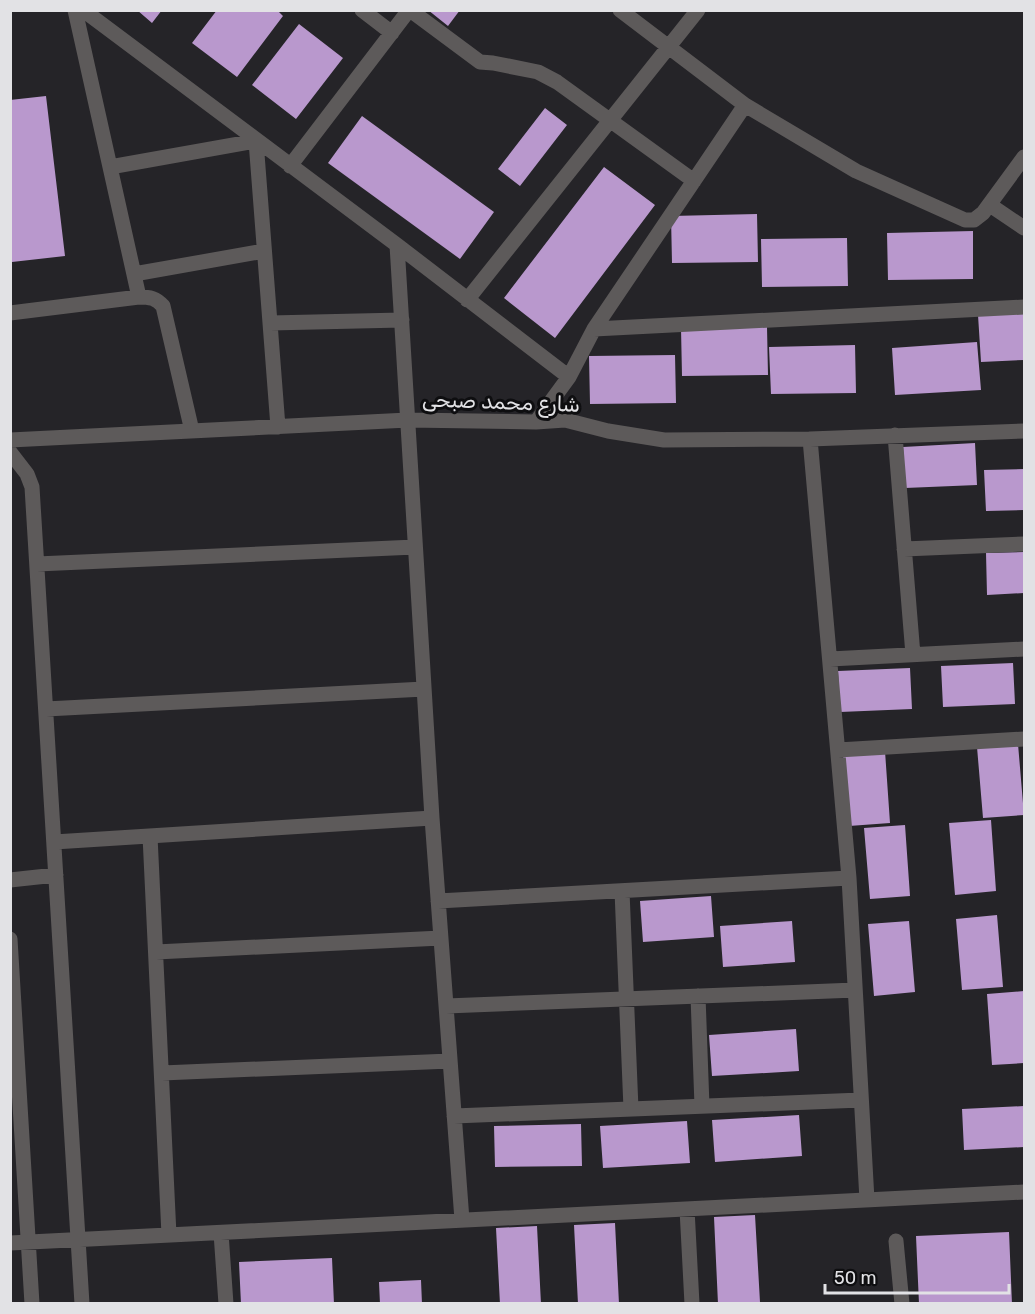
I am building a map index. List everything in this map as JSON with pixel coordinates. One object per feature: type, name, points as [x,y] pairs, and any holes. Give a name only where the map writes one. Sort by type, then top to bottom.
[{"type":"street","points":[[75,10],[139,297]]},
{"type":"street","points":[[83,10],[569,377]]},
{"type":"street","points":[[362,10],[392,33]]},
{"type":"street","points":[[290,166],[409,10],[480,62],[538,72],[557,82],[694,181]]},
{"type":"street","points":[[620,10],[745,105],[856,171],[965,220],[974,220],[983,213],[1024,157]]},
{"type":"street","points":[[467,300],[698,10]]},
{"type":"street","points":[[536,422],[569,377],[594,329],[745,105]]},
{"type":"street","points":[[110,167],[256,141]]},
{"type":"street","points":[[256,141],[278,427]]},
{"type":"street","points":[[990,205],[1024,228]]},
{"type":"street","points":[[397,245],[432,818],[462,1220]]},
{"type":"street","points":[[134,274],[264,251]]},
{"type":"street","points":[[10,313],[151,297],[163,306],[192,431]]},
{"type":"street","points":[[594,329],[1024,307]]},
{"type":"street","points":[[270,323],[402,320]]},
{"type":"street","name":"شارع محمد صبحى","points":[[10,440],[408,420],[536,422],[565,420],[608,431],[664,440],[810,439],[1024,430]]},
{"type":"street","points":[[895,435],[913,655]]},
{"type":"street","points":[[810,439],[849,878],[867,1200]]},
{"type":"street","points":[[10,452],[19,460],[32,488],[82,1304]]},
{"type":"street","points":[[904,549],[1024,544]]},
{"type":"street","points":[[37,564],[415,547]]},
{"type":"street","points":[[830,659],[1024,649]]},
{"type":"street","points":[[46,709],[424,689]]},
{"type":"street","points":[[838,750],[1024,739]]},
{"type":"street","points":[[54,842],[432,818]]},
{"type":"street","points":[[150,836],[169,1235]]},
{"type":"street","points":[[10,880],[56,875]]},
{"type":"street","points":[[438,901],[849,878]]},
{"type":"street","points":[[622,891],[631,1109]]},
{"type":"street","points":[[156,952],[441,938]]},
{"type":"street","points":[[10,939],[32,1304]]},
{"type":"street","points":[[446,1006],[855,990]]},
{"type":"street","points":[[698,996],[702,1106]]},
{"type":"street","points":[[162,1073],[450,1061]]},
{"type":"street","points":[[454,1116],[861,1100]]},
{"type":"street","points":[[10,1243],[1024,1192]]},
{"type":"street","points":[[687,1209],[692,1304]]},
{"type":"street","points":[[221,1233],[226,1304]]},
{"type":"street","points":[[896,1241],[902,1304]]},
{"type":"building","points":[[137,10],[162,10],[152,23]]},
{"type":"building","points":[[217,10],[277,10],[283,16],[237,77],[192,43]]},
{"type":"building","points":[[428,10],[460,10],[448,26]]},
{"type":"building","points":[[299,24],[343,58],[296,119],[252,85]]},
{"type":"building","points":[[46,96],[65,256],[12,262],[10,100]]},
{"type":"building","points":[[545,108],[567,125],[520,186],[498,169]]},
{"type":"building","points":[[362,116],[494,212],[460,259],[328,163]]},
{"type":"building","points":[[604,167],[655,205],[555,338],[504,298]]},
{"type":"building","points":[[757,214],[758,262],[672,263],[671,216]]},
{"type":"building","points":[[973,231],[973,279],[888,280],[887,233]]},
{"type":"building","points":[[847,238],[848,286],[762,287],[761,239]]},
{"type":"building","points":[[1024,312],[1024,360],[981,362],[978,315]]},
{"type":"building","points":[[767,327],[768,375],[682,376],[681,328]]},
{"type":"building","points":[[977,342],[981,390],[895,395],[892,348]]},
{"type":"building","points":[[855,345],[856,393],[771,394],[769,347]]},
{"type":"building","points":[[675,355],[676,403],[590,404],[589,356]]},
{"type":"building","points":[[975,443],[977,485],[905,488],[903,447]]},
{"type":"building","points":[[1024,469],[1024,510],[986,511],[984,470]]},
{"type":"building","points":[[1024,552],[1024,593],[987,595],[986,553]]},
{"type":"building","points":[[1013,663],[1015,704],[943,707],[941,666]]},
{"type":"building","points":[[910,668],[912,709],[840,712],[838,671]]},
{"type":"building","points":[[1018,744],[1024,815],[983,818],[977,747]]},
{"type":"building","points":[[885,751],[890,823],[849,826],[843,755]]},
{"type":"building","points":[[991,820],[996,891],[955,895],[949,823]]},
{"type":"building","points":[[905,825],[910,896],[870,899],[864,828]]},
{"type":"building","points":[[711,896],[714,937],[643,942],[640,901]]},
{"type":"building","points":[[997,915],[1003,987],[962,990],[956,919]]},
{"type":"building","points":[[792,921],[795,962],[723,967],[720,926]]},
{"type":"building","points":[[909,921],[915,992],[874,996],[868,924]]},
{"type":"building","points":[[1024,991],[1024,1063],[992,1065],[987,994]]},
{"type":"building","points":[[796,1029],[799,1071],[712,1076],[709,1035]]},
{"type":"building","points":[[1024,1106],[1024,1147],[964,1150],[962,1109]]},
{"type":"building","points":[[799,1115],[802,1156],[715,1162],[712,1120]]},
{"type":"building","points":[[687,1121],[690,1163],[603,1168],[600,1126]]},
{"type":"building","points":[[581,1124],[582,1166],[495,1167],[494,1126]]},
{"type":"building","points":[[755,1215],[760,1302],[718,1304],[714,1217]]},
{"type":"building","points":[[615,1223],[619,1304],[578,1304],[574,1225]]},
{"type":"building","points":[[537,1226],[541,1304],[500,1304],[496,1228]]},
{"type":"building","points":[[1009,1232],[1012,1304],[919,1304],[916,1236]]},
{"type":"building","points":[[332,1258],[334,1304],[241,1304],[239,1262]]},
{"type":"building","points":[[421,1280],[422,1304],[380,1304],[379,1282]]}]
